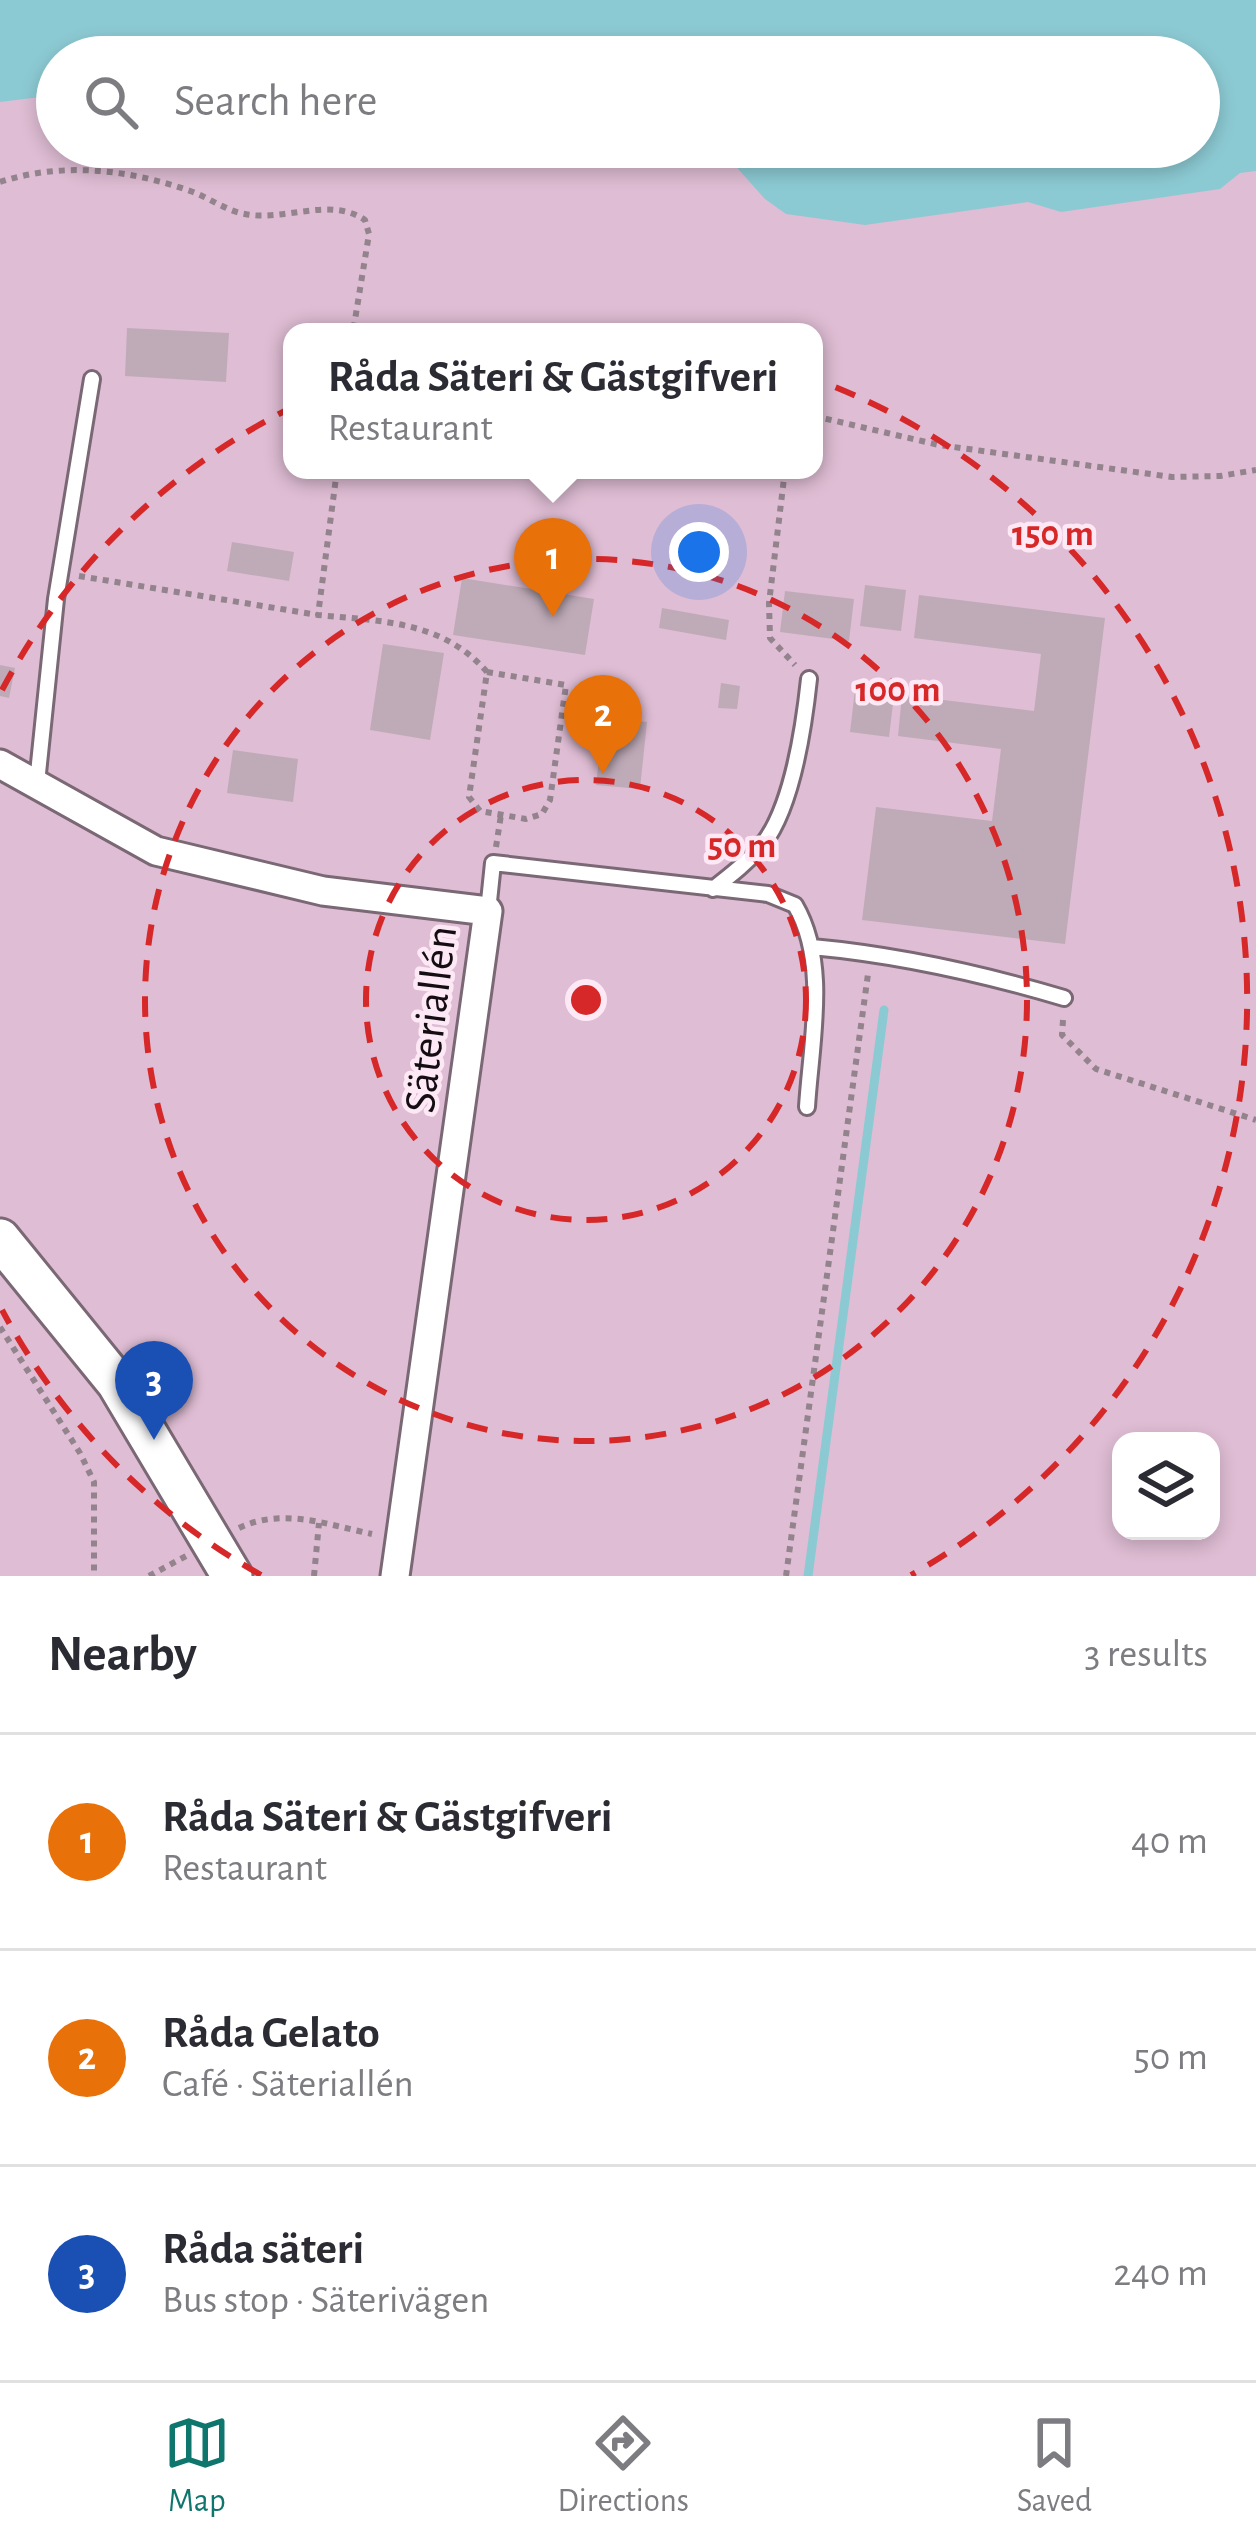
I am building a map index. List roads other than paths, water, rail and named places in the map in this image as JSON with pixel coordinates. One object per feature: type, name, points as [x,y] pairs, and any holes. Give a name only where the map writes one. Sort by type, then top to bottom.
[{"type":"street","name":"Säteriallén","points":[[0,764],[155,851],[323,891],[488,911],[395,1576]]},
{"type":"street","points":[[0,1239],[117,1382],[232,1576]]},
{"type":"lane","points":[[37,783],[60,574],[92,379]]},
{"type":"lane","points":[[713,889],[764,842],[777,820],[804,722],[809,680]]},
{"type":"lane","points":[[488,911],[493,863],[768,895],[795,904],[812,947],[815,985],[807,1106]]},
{"type":"lane","points":[[812,947],[966,969],[1064,998]]},
{"type":"water","points":[[0,0],[1256,0],[1256,171],[1240,173],[1220,189],[1061,212],[1028,202],[865,225],[786,214],[737,168],[1220,168],[1220,36],[36,36],[36,98],[0,102]]},
{"type":"waterway","points":[[808,1576],[884,1010]]},
{"type":"place","name":"Råda Säteri & Gästgifveri","points":[[553,617]]},
{"type":"place","name":"Råda Gelato","points":[[603,774]]},
{"type":"place","name":"Råda säteri","points":[[154,1440]]}]
